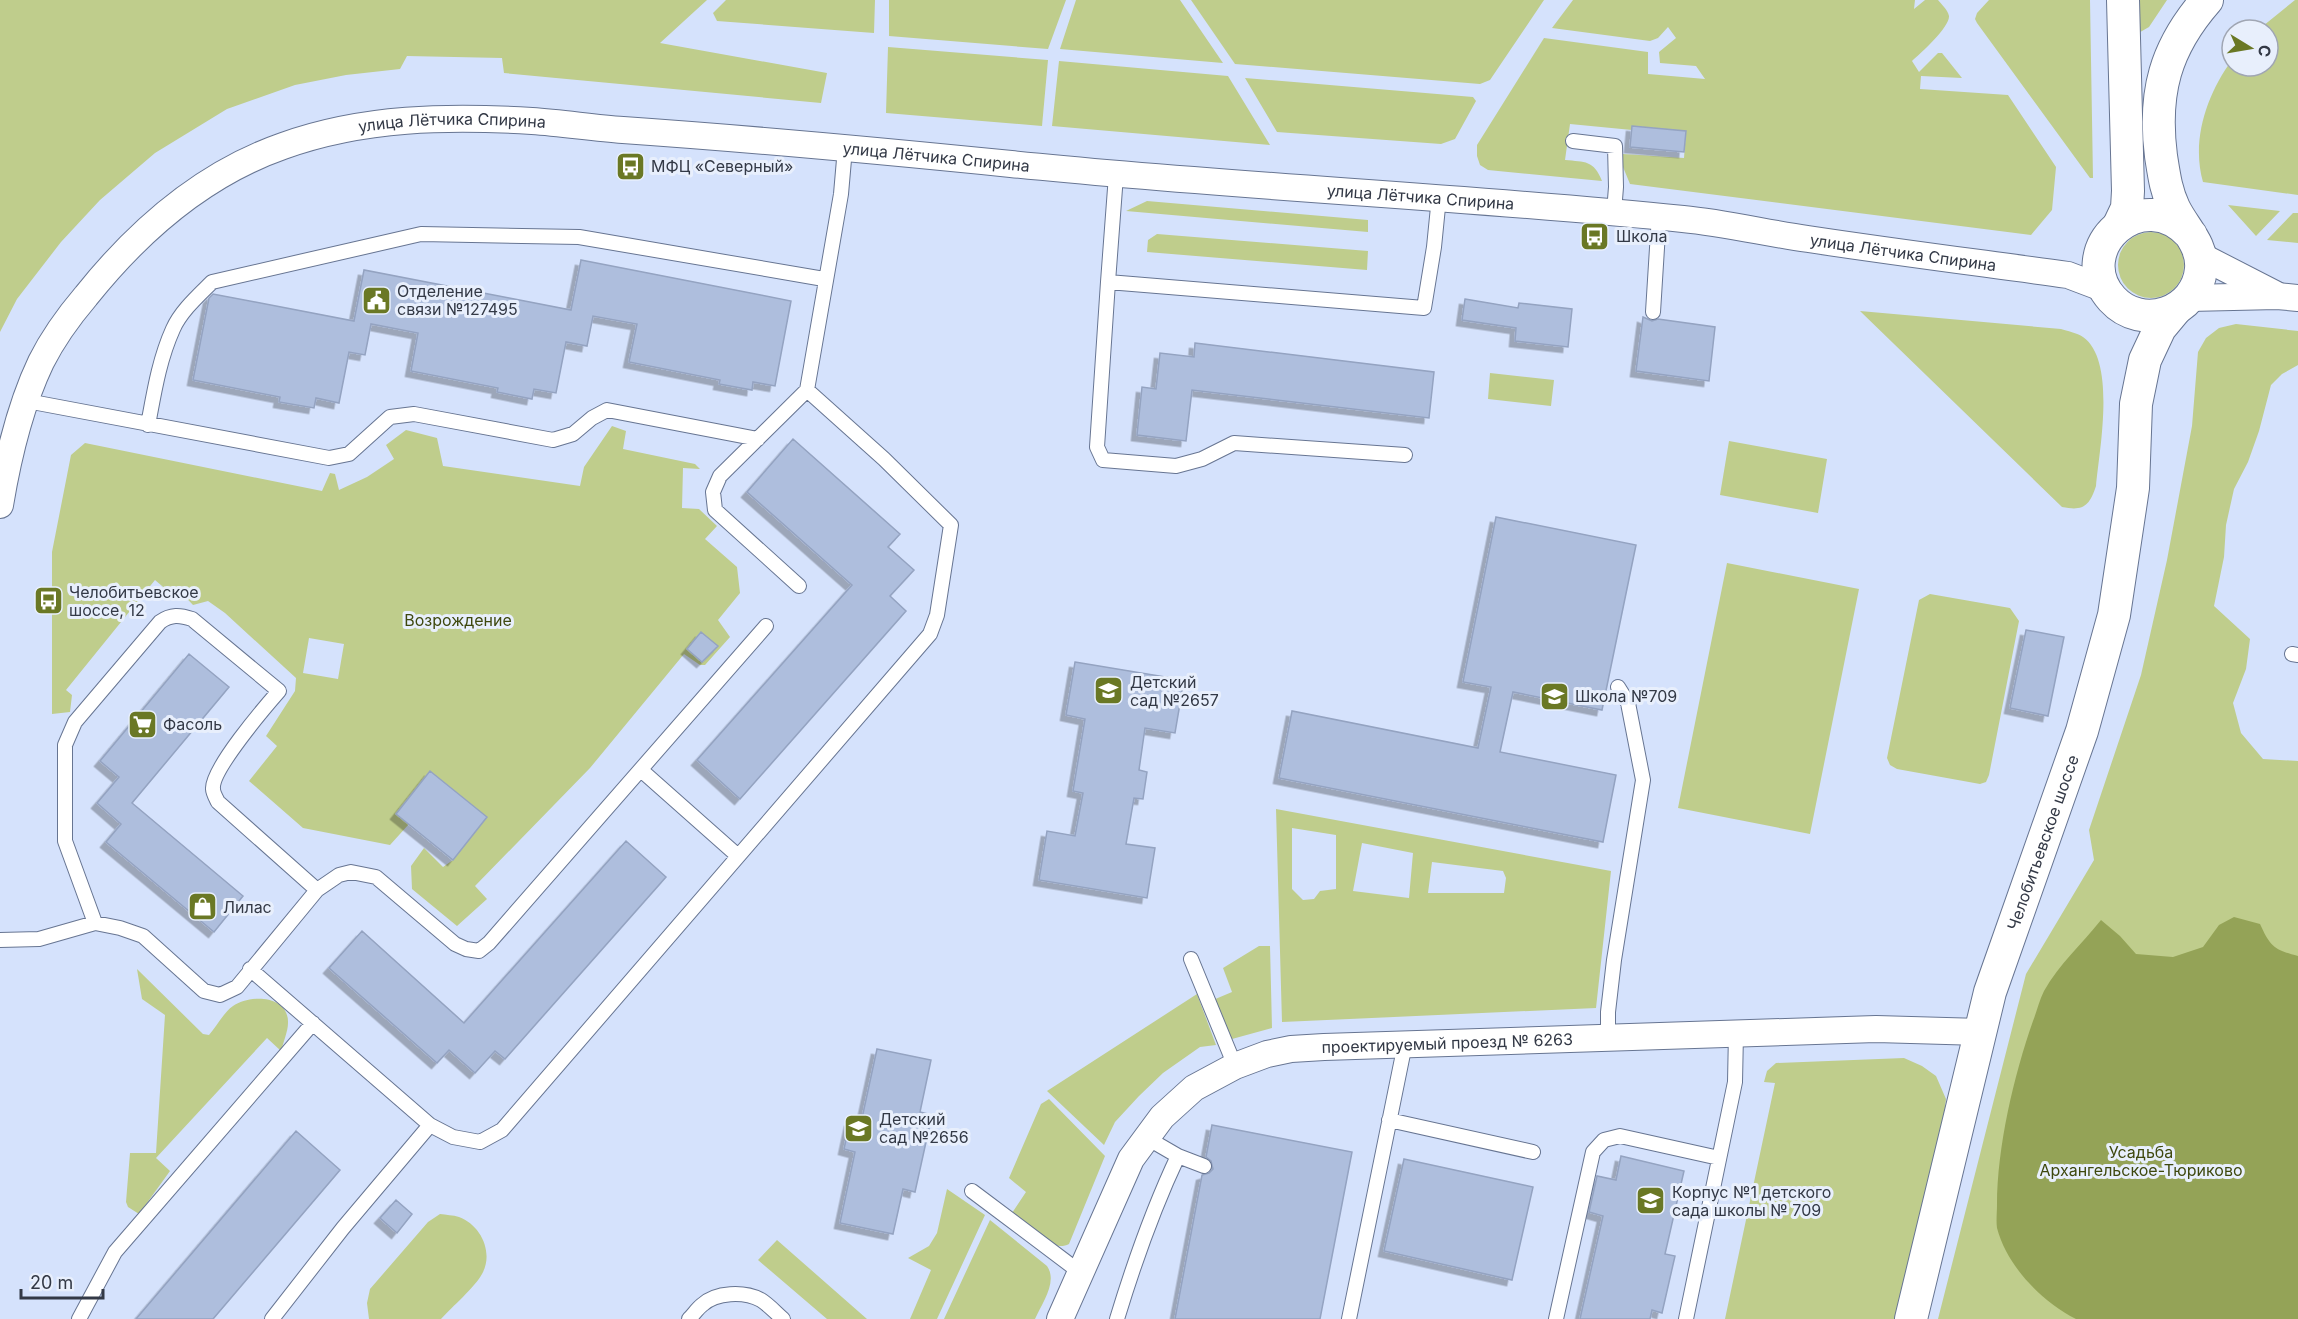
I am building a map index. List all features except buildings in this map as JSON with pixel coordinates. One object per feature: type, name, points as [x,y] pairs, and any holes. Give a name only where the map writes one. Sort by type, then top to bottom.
[{"type":"street","points":[[2123,0],[2127,208],[2119,225],[2108,237],[2101,251],[2101,277],[2137,336],[2145,360]]},
{"type":"street","points":[[2196,245],[2175,211],[2165,188],[2158,130],[2159,97],[2177,39],[2192,16],[2207,0]]},
{"type":"street","name":"улица Лётчика Спирина","points":[[0,505],[7,464],[41,362],[67,318],[138,237],[170,209],[245,162],[279,147],[328,131],[377,124],[460,118],[534,121],[845,148],[1116,175],[1439,197],[1659,216],[2068,275],[2111,296]]},
{"type":"street","points":[[2119,225],[2137,216],[2157,214],[2176,221],[2196,245],[2288,297]]},
{"type":"street","name":"Челобитьевское шоссе","points":[[1911,1319],[1990,992],[2082,731],[2114,615],[2133,488],[2136,404],[2145,360],[2160,328],[2182,304],[2199,278],[2196,245]]},
{"type":"street","points":[[2068,275],[2101,251]]},
{"type":"street","points":[[2111,296],[2132,313],[2150,316],[2182,304],[2288,297]]},
{"type":"street","name":"проектируемый проезд № 6263","points":[[1064,1318],[1081,1273],[1131,1159],[1162,1117],[1194,1088],[1235,1066],[1267,1054],[1291,1049],[1608,1036],[1876,1029],[1981,1032]]},
{"type":"lane","points":[[1573,141],[1615,146],[1614,212]]},
{"type":"lane","points":[[799,586],[715,510],[713,492],[720,476],[807,390],[840,194],[845,148]]},
{"type":"lane","points":[[1116,175],[1097,447],[1103,460],[1176,466],[1202,459],[1234,443],[1406,455]]},
{"type":"lane","points":[[1108,282],[1424,308],[1439,197]]},
{"type":"lane","points":[[1653,312],[1659,216]]},
{"type":"lane","points":[[148,425],[157,375],[174,328],[192,302],[212,282],[421,234],[579,237],[824,279]]},
{"type":"lane","points":[[250,969],[430,1125],[453,1137],[480,1142],[502,1130],[930,634],[937,615],[951,525],[884,459],[807,390]]},
{"type":"lane","points":[[27,401],[329,458],[349,454],[390,417],[414,414],[553,440],[573,434],[592,418],[607,410],[758,439]]},
{"type":"lane","points":[[95,923],[65,841],[66,745],[75,722],[160,622],[168,617],[180,615],[192,619],[279,691],[216,774],[213,788],[218,802],[317,890]]},
{"type":"lane","points":[[0,940],[39,939],[95,923],[143,936],[204,990],[220,995],[237,987],[317,890],[339,875],[351,872],[376,877],[455,944],[479,951],[489,944],[766,626]]},
{"type":"lane","points":[[1608,1036],[1608,1012],[1614,960],[1643,780],[1628,703],[1618,687]]},
{"type":"lane","points":[[641,770],[738,856]]},
{"type":"lane","points":[[1191,959],[1235,1066]]},
{"type":"lane","points":[[79,1319],[115,1252],[313,1023]]},
{"type":"lane","points":[[1686,1319],[1735,1082],[1736,1033]]},
{"type":"lane","points":[[1349,1319],[1405,1044]]},
{"type":"lane","points":[[1389,1120],[1533,1152]]},
{"type":"lane","points":[[272,1319],[343,1228],[430,1125]]},
{"type":"lane","points":[[1556,1319],[1593,1152],[1604,1140],[1620,1136],[1719,1158]]},
{"type":"lane","points":[[1147,1137],[1178,1156],[1204,1166]]},
{"type":"lane","points":[[1117,1319],[1158,1199],[1178,1156]]},
{"type":"lane","points":[[972,1191],[1081,1273]]},
{"type":"lane","points":[[689,1319],[703,1304],[716,1296],[730,1294],[745,1295],[760,1300],[783,1319]]},
{"type":"green space","points":[[0,0],[707,0],[660,43],[827,73],[821,103],[504,73],[502,58],[407,56],[400,69],[346,75],[295,85],[227,109],[155,153],[100,200],[61,242],[17,299],[0,332]]},
{"type":"green space","points":[[726,0],[875,0],[874,33],[717,21],[713,13]]},
{"type":"green space","points":[[889,0],[1066,0],[1048,49],[889,36]]},
{"type":"green space","points":[[1076,0],[1180,0],[1223,63],[1060,49]]},
{"type":"green space","points":[[1191,0],[1544,0],[1490,80],[1480,84],[1235,64]]},
{"type":"green space","points":[[1573,0],[1915,0],[1914,9],[1925,0],[1938,0],[1946,9],[1949,16],[1948,21],[1934,40],[1912,61],[1919,72],[1938,53],[1942,53],[1962,78],[1921,76],[1920,89],[2008,95],[2056,167],[2052,210],[2031,235],[1630,184],[1623,167],[1623,154],[1684,158],[1686,131],[1633,126],[1632,130],[1570,124],[1565,160],[1588,163],[1596,169],[1602,181],[1488,170],[1480,165],[1477,145],[1544,38],[1648,52],[1648,74],[1705,79],[1696,66],[1660,63],[1659,52],[1676,38],[1668,27],[1658,38],[1650,41],[1552,28]]},
{"type":"green space","points":[[1989,0],[2090,0],[2093,178],[2090,178],[1977,23],[1975,19],[1977,13]]},
{"type":"green space","points":[[2134,0],[2167,0],[2149,27],[2135,35]]},
{"type":"green space","points":[[2298,0],[2298,195],[2203,182],[2200,166],[2200,134],[2209,102],[2220,78],[2280,78],[2280,18],[2273,18]]},
{"type":"green space","points":[[888,47],[1048,60],[1042,126],[886,113]]},
{"type":"green space","points":[[1059,61],[1228,76],[1270,145],[1052,126]]},
{"type":"green space","points":[[1245,78],[1473,97],[1476,101],[1455,139],[1441,144],[1277,132]]},
{"type":"green space","points":[[1147,201],[1368,220],[1368,232],[1126,211]]},
{"type":"green space","points":[[2228,205],[2280,211],[2256,236]]},
{"type":"green space","points":[[2293,213],[2298,213],[2298,243],[2267,240]]},
{"type":"green space","points":[[2151,232],[2164,234],[2174,242],[2182,252],[2184,265],[2182,278],[2174,288],[2164,296],[2151,298],[2138,296],[2128,288],[2120,278],[2118,265],[2120,252],[2128,242],[2138,234]]},
{"type":"green space","points":[[1157,234],[1368,251],[1367,270],[1147,252],[1148,240]]},
{"type":"green space","points":[[1860,311],[2061,329],[2083,337],[2093,349],[2100,365],[2103,385],[2102,430],[2096,486],[2088,503],[2080,508],[2062,507]]},
{"type":"green space","name":"Усадьба Архангельское-Тюриково","points":[[2236,324],[2298,331],[2298,365],[2282,374],[2271,385],[2248,462],[2234,489],[2226,525],[2224,557],[2214,606],[2250,639],[2246,669],[2233,703],[2241,733],[2263,759],[2298,761],[2298,1319],[1938,1319],[2026,974],[2094,860],[2089,830],[2141,675],[2167,560],[2192,426],[2198,352],[2206,338],[2219,328]]},
{"type":"green space","points":[[1490,373],[1554,380],[1551,406],[1488,399]]},
{"type":"green space","name":"Возрождение","points":[[612,426],[626,431],[623,449],[695,464],[700,469],[683,468],[682,508],[699,509],[717,526],[705,539],[737,567],[740,593],[718,620],[730,637],[705,665],[700,665],[684,654],[590,768],[475,886],[487,899],[457,926],[412,889],[411,866],[424,848],[443,867],[453,860],[487,817],[430,771],[396,814],[409,824],[390,845],[303,828],[249,781],[277,746],[266,736],[295,691],[296,678],[225,613],[208,601],[193,605],[177,588],[169,592],[155,580],[66,690],[72,695],[70,712],[52,714],[52,552],[71,455],[85,443],[322,491],[330,473],[335,474],[339,490],[367,477],[394,459],[386,445],[406,430],[437,438],[443,466],[580,486],[584,467]],"holes":[[[701,632],[718,646],[703,662],[688,649]],[[309,638],[344,644],[338,679],[303,673]]]},
{"type":"green space","points":[[1729,441],[1827,459],[1818,513],[1720,495]]},
{"type":"green space","points":[[1727,563],[1859,589],[1810,834],[1678,808]]},
{"type":"green space","points":[[1930,594],[2010,608],[2019,621],[1989,775],[1986,782],[1980,784],[1897,769],[1890,765],[1887,758],[1919,600]]},
{"type":"green space","points":[[1276,809],[1611,871],[1596,1008],[1282,1022]],"holes":[[[1292,828],[1336,835],[1336,889],[1320,891],[1314,899],[1303,900],[1292,889]],[[1362,843],[1413,853],[1409,898],[1353,891]],[[1432,862],[1503,871],[1506,878],[1504,893],[1428,893]]]},
{"type":"green space","points":[[1259,946],[1270,946],[1272,1028],[1232,1039],[1213,1000],[1232,992],[1223,968]]},
{"type":"green space","points":[[137,969],[203,1034],[209,1035],[233,1006],[249,1000],[267,999],[276,1002],[287,1014],[288,1023],[281,1051],[267,1038],[156,1158],[170,1171],[139,1214],[128,1207],[126,1202],[130,1153],[156,1153],[165,1015],[142,999]]},
{"type":"green space","points":[[1197,994],[1216,1045],[1200,1047],[1163,1073],[1115,1122],[1104,1145],[1047,1091]]},
{"type":"green space","points":[[1904,1058],[1922,1066],[1936,1076],[1946,1099],[1942,1132],[1895,1319],[1725,1319],[1775,1083],[1764,1082],[1767,1071],[1776,1063]]},
{"type":"green space","points":[[1049,1099],[1105,1156],[1069,1244],[1062,1246],[1054,1245],[1038,1236],[1012,1213],[1026,1192],[1009,1178],[1041,1104]]},
{"type":"green space","points":[[947,1189],[985,1215],[937,1319],[910,1319],[931,1270],[908,1258],[929,1246],[937,1233]]},
{"type":"green space","points":[[440,1214],[459,1217],[474,1226],[479,1233],[487,1257],[479,1279],[441,1319],[369,1319],[367,1303],[370,1289],[428,1222]]},
{"type":"green space","points":[[990,1220],[1047,1266],[1051,1279],[1045,1299],[1035,1319],[944,1319]]},
{"type":"green space","points":[[777,1240],[867,1319],[827,1319],[758,1260]]},
{"type":"shaded area","name":"Усадьба Архангельское-Тюриково","points":[[2234,917],[2260,924],[2274,946],[2283,952],[2298,956],[2298,1319],[2076,1319],[2050,1303],[2027,1281],[2009,1256],[1997,1228],[1998,1183],[2003,1136],[2019,1064],[2044,991],[2101,920],[2136,954],[2173,957],[2203,947],[2219,925]]},
{"type":"place","name":"МФЦ «Северный»","points":[[630,166]]},
{"type":"place","name":"Школа","points":[[1595,236]]},
{"type":"place","name":"Отделение связи №127495","points":[[376,300]]},
{"type":"place","name":"Челобитьевское шоссе, 12","points":[[48,601]]},
{"type":"place","name":"Детский сад №2657","points":[[1109,691]]},
{"type":"place","name":"Школа №709","points":[[1554,696]]},
{"type":"place","name":"Фасоль","points":[[142,724]]},
{"type":"place","name":"Лилас","points":[[202,907]]},
{"type":"place","name":"Детский сад №2656","points":[[858,1128]]},
{"type":"place","name":"Корпус №1 детского сада школы № 709","points":[[1651,1201]]}]
